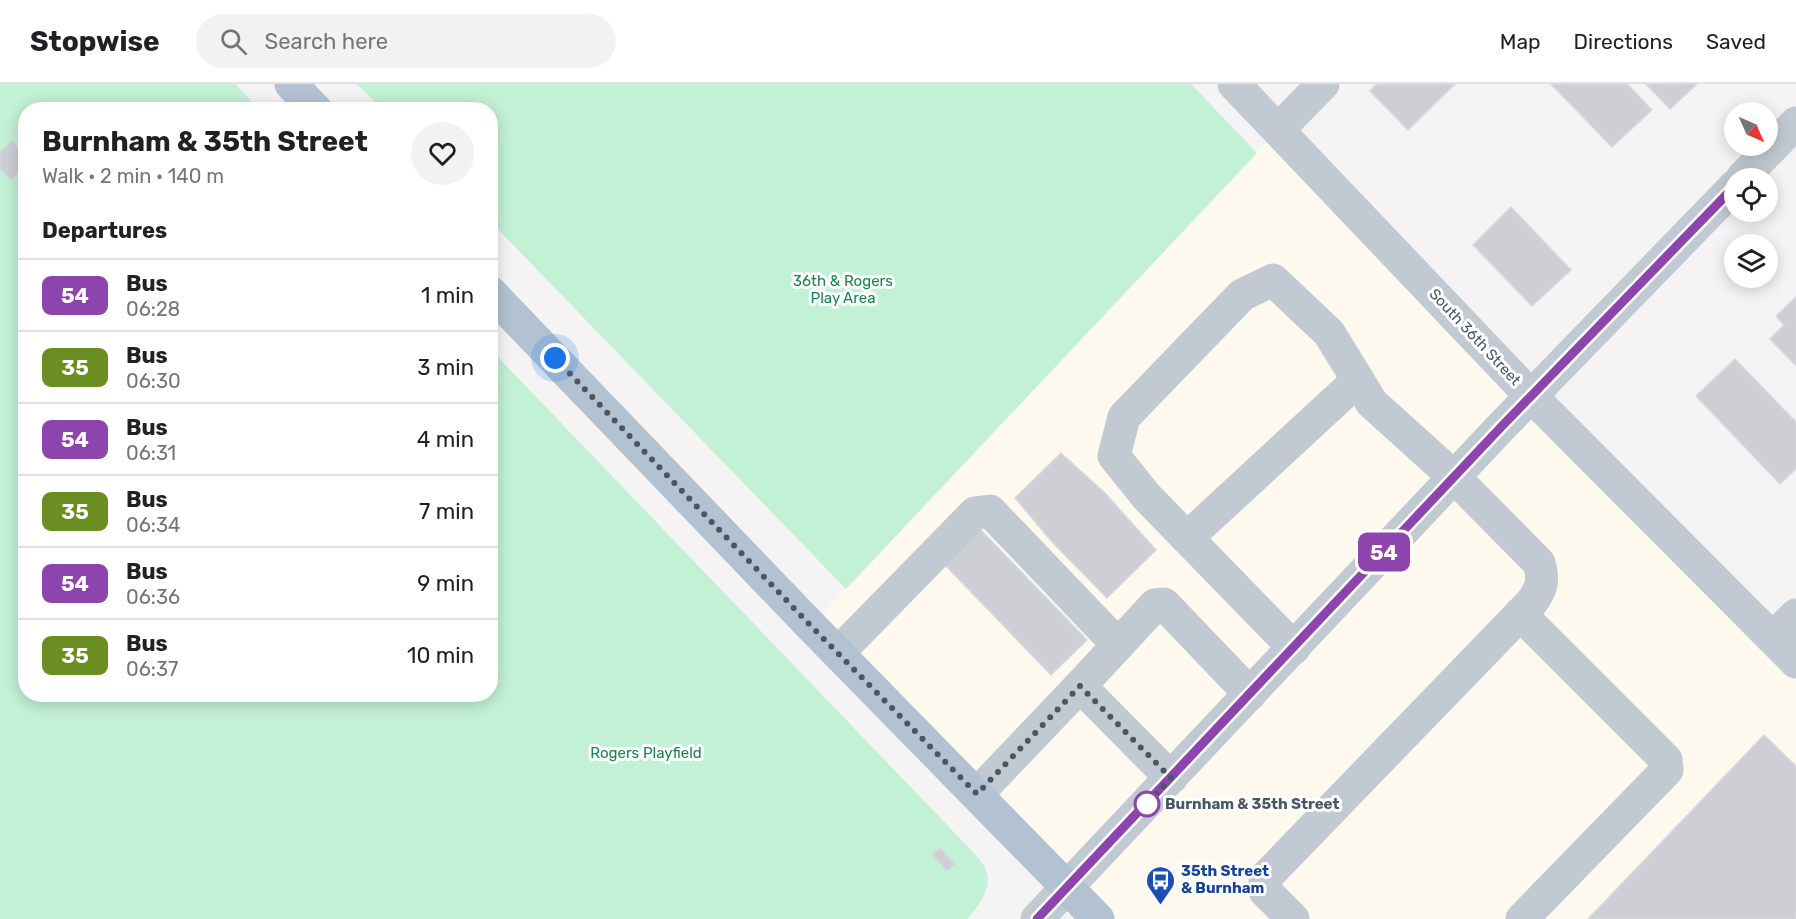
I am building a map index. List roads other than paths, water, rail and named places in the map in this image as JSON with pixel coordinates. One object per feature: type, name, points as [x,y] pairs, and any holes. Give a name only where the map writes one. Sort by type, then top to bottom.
[{"type":"main road","points":[[291,84],[308,102]]},
{"type":"main road","points":[[498,300],[1098,919]]},
{"type":"street","name":"South 36th Street","points":[[1234,84],[1531,396],[1796,662]]},
{"type":"street","points":[[1278,130],[1323,84]]},
{"type":"street","points":[[1752,168],[1796,123]]},
{"type":"street","points":[[1037,919],[1531,396],[1724,197]]},
{"type":"street","points":[[1293,919],[1264,891],[1265,878],[1541,592],[1543,578],[1539,563],[1454,477],[1372,403],[1329,333],[1273,280],[1242,295],[1124,417],[1114,456],[1147,497],[1294,648]]},
{"type":"street","points":[[1187,538],[1358,380]]},
{"type":"street","points":[[838,653],[975,513],[990,512],[1118,645]]},
{"type":"street","points":[[977,794],[1155,604],[1164,604],[1250,694]]},
{"type":"street","points":[[1520,614],[1666,759],[1667,770],[1522,919]]},
{"type":"street","points":[[1773,638],[1796,615]]},
{"type":"street","points":[[1080,686],[1171,778]]},
{"type":"place","name":"Burnham & 35th Street","points":[[1147,804]]},
{"type":"place","name":"35th Street & Burnham","points":[[1160,906]]},
{"type":"park label","name":"36th & Rogers Play Area","points":[[843,290]]},
{"type":"park label","name":"Rogers Playfield","points":[[646,753]]}]
